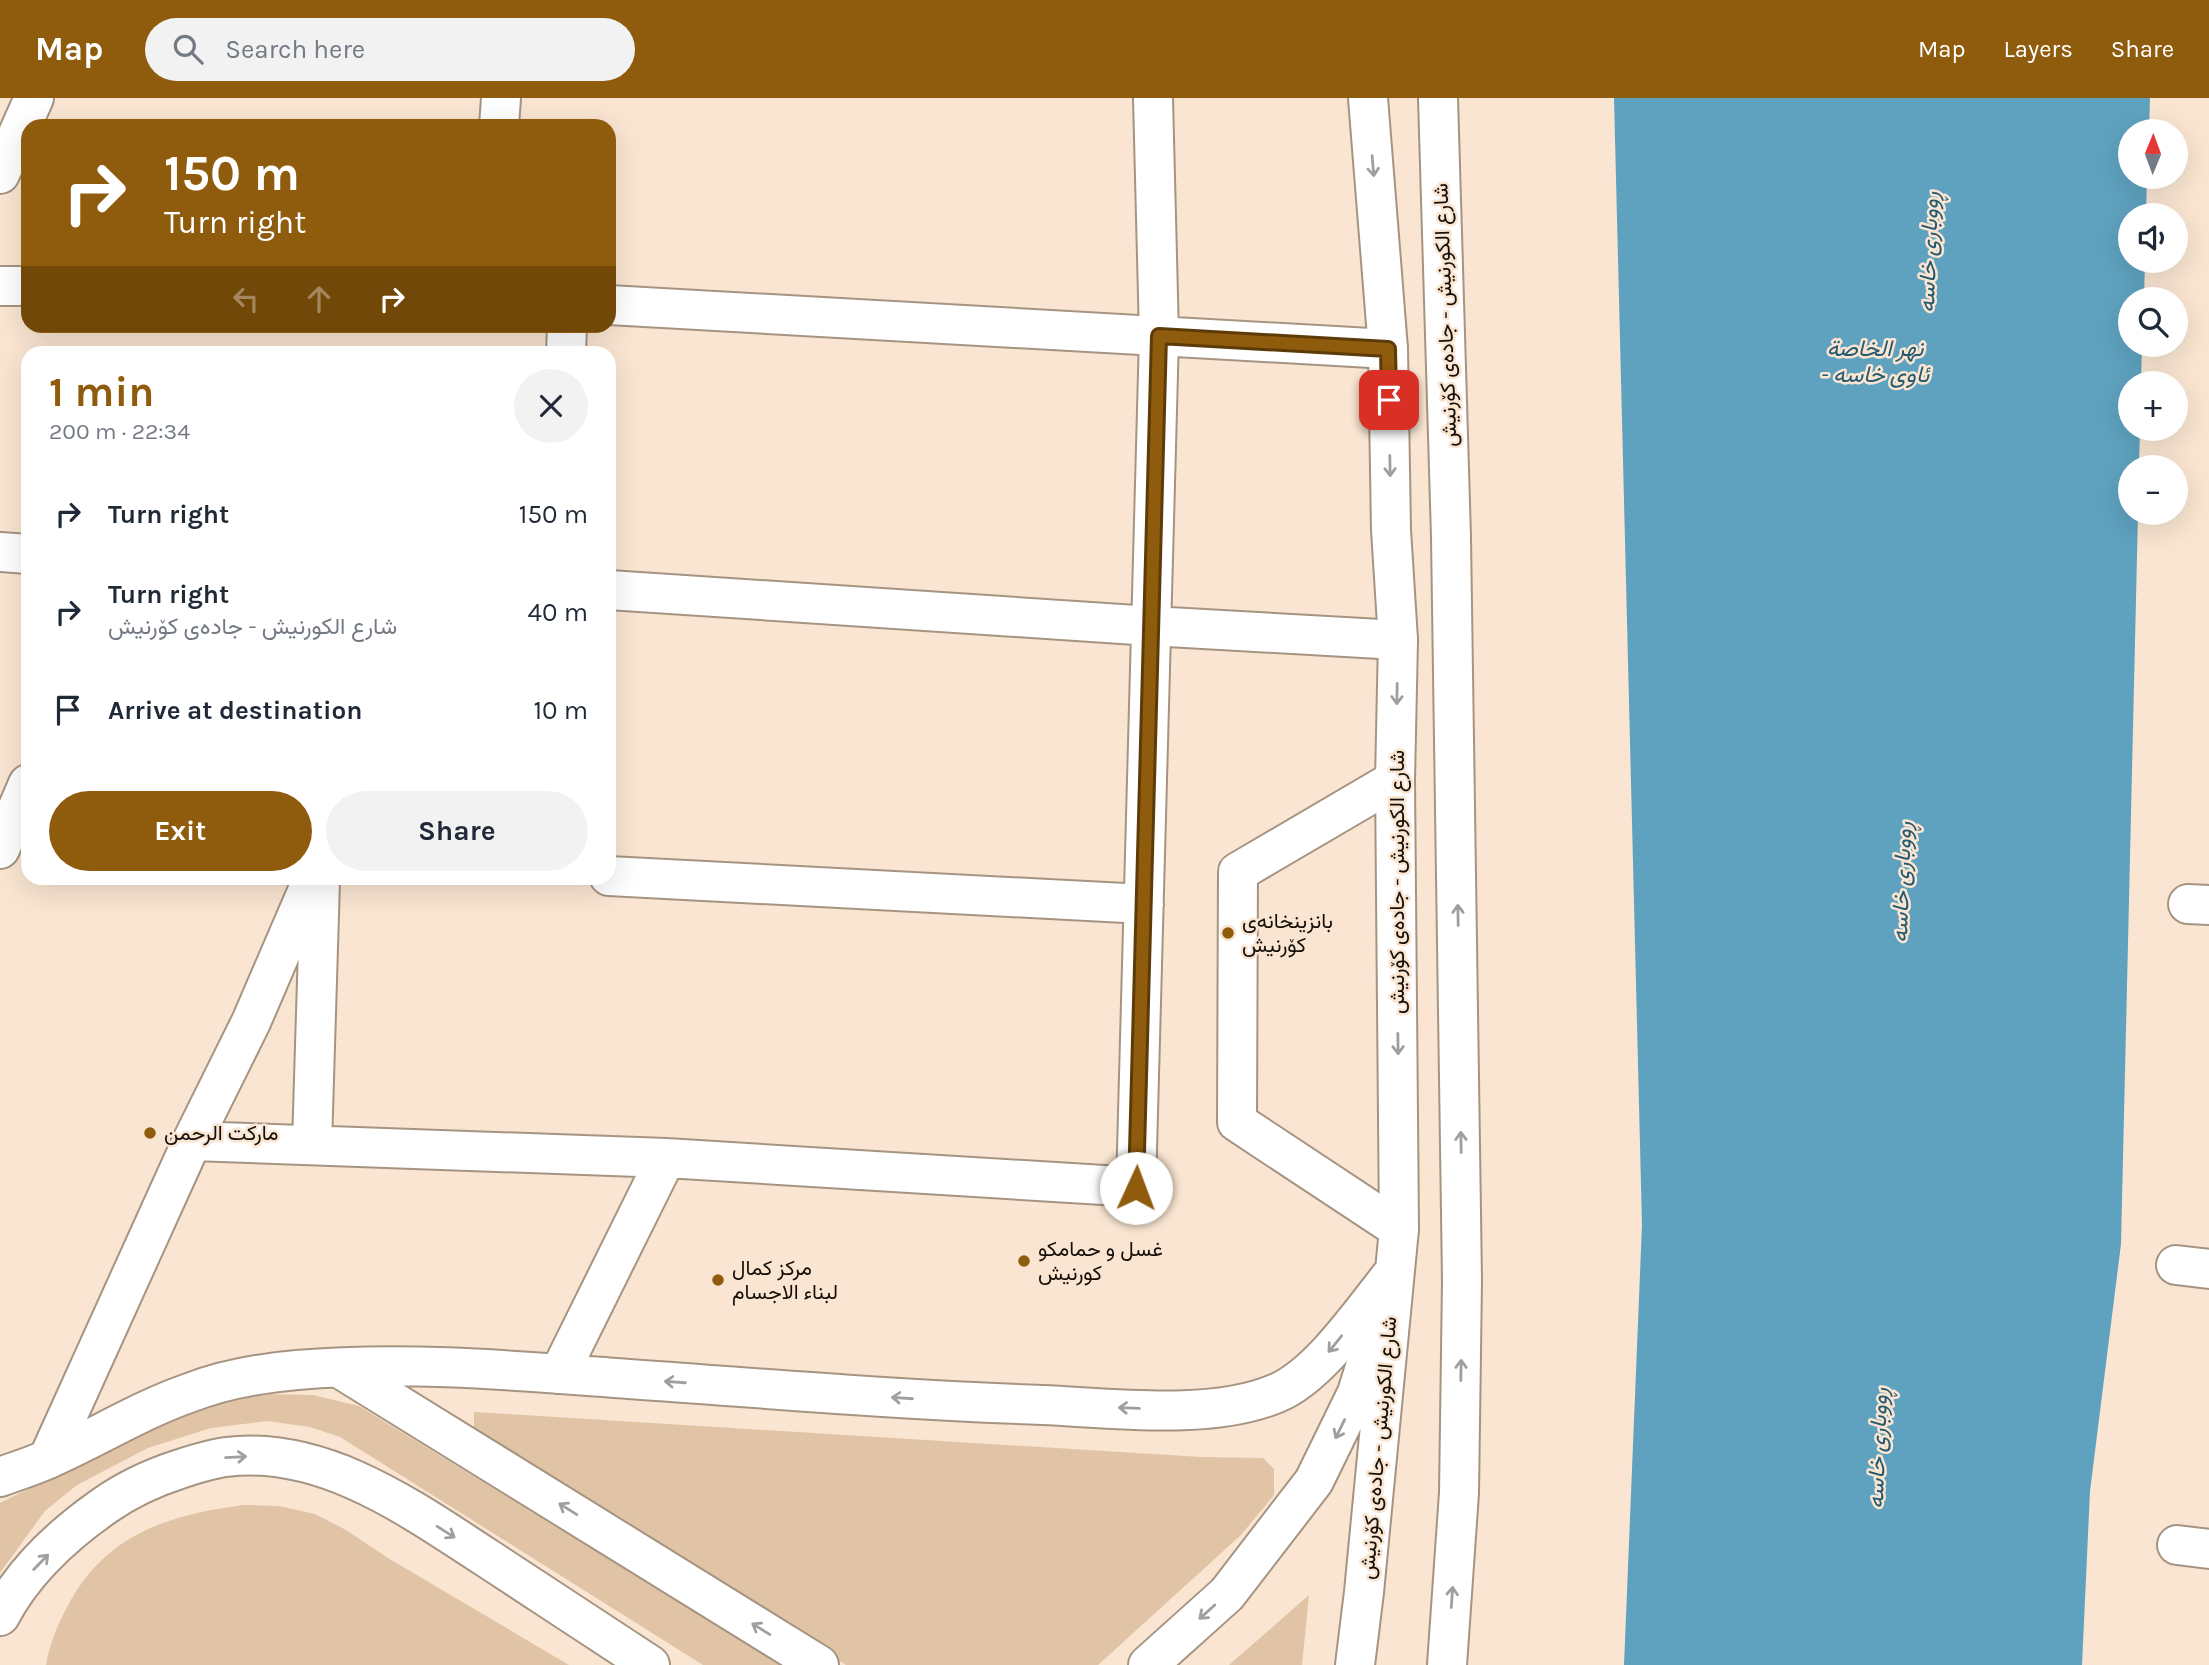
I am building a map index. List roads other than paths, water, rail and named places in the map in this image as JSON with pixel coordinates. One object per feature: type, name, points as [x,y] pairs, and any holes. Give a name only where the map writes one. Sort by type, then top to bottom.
[{"type":"main road","points":[[25,119],[34,98]]},
{"type":"main road","points":[[500,119],[501,98]]},
{"type":"main road","points":[[192,1141],[666,1158],[1136,1188],[1159,336],[1153,98]]},
{"type":"main road","name":"شارع الكورنيش - جادەی کۆرنیش","points":[[1355,1665],[1366,1578],[1399,1229],[1395,780],[1398,640],[1391,530],[1388,349],[1368,98]]},
{"type":"main road","name":"شارع الكورنيش - جادەی کۆرنیش","points":[[1438,98],[1451,537],[1462,1281],[1460,1493],[1447,1665]]},
{"type":"main road","points":[[0,174],[21,127]]},
{"type":"main road","points":[[0,285],[21,286]]},
{"type":"main road","points":[[616,305],[1388,349]]},
{"type":"main road","points":[[0,552],[21,554]]},
{"type":"main road","points":[[616,590],[1398,640]]},
{"type":"main road","points":[[1395,780],[1238,872],[1237,1122],[1399,1229]]},
{"type":"main road","points":[[0,849],[21,800]]},
{"type":"main road","points":[[616,876],[1144,904]]},
{"type":"main road","points":[[48,1459],[192,1141],[251,1022],[310,885]]},
{"type":"main road","points":[[312,1145],[320,885]]},
{"type":"main road","points":[[559,1374],[666,1158]]},
{"type":"main road","points":[[0,1478],[48,1459],[144,1411],[191,1391],[294,1370],[379,1366],[559,1374],[963,1402],[1180,1409],[1238,1406],[1283,1391],[1304,1377],[1325,1357],[1394,1272]]},
{"type":"main road","points":[[1147,1665],[1227,1594],[1314,1481],[1357,1394],[1394,1272]]},
{"type":"main road","points":[[339,1368],[819,1665]]},
{"type":"main road","points":[[0,1616],[29,1574],[58,1544],[89,1516],[125,1492],[155,1477],[194,1464],[225,1457],[254,1456],[306,1462],[368,1486],[449,1533],[650,1665]]},
{"type":"water","name":"نهر الخاصة - ئاوی خاسە","points":[[1614,98],[2150,98],[2149,119],[2118,119],[2118,189],[2147,189],[2146,203],[2118,203],[2118,273],[2145,273],[2144,287],[2118,287],[2118,357],[2142,357],[2141,371],[2118,371],[2118,441],[2140,441],[2139,455],[2118,455],[2118,525],[2138,525],[2121,1244],[2090,1491],[2082,1665],[1624,1665],[1642,1225]]},
{"type":"place","name":"بانزینخانەی کۆرنیش","points":[[1228,933]]},
{"type":"place","name":"ماركت الرحمن","points":[[150,1133]]},
{"type":"place","name":"غسل و حمامكو كورنيش","points":[[1024,1261]]},
{"type":"place","name":"مركز كمال لبناء الاجسام","points":[[718,1280]]},
{"type":"water label","name":"ڕووباری خاسە","points":[[1928,252]]},
{"type":"water label","name":"ڕووباری خاسە","points":[[1901,882]]},
{"type":"water label","name":"ڕووباری خاسە","points":[[1877,1448]]}]
